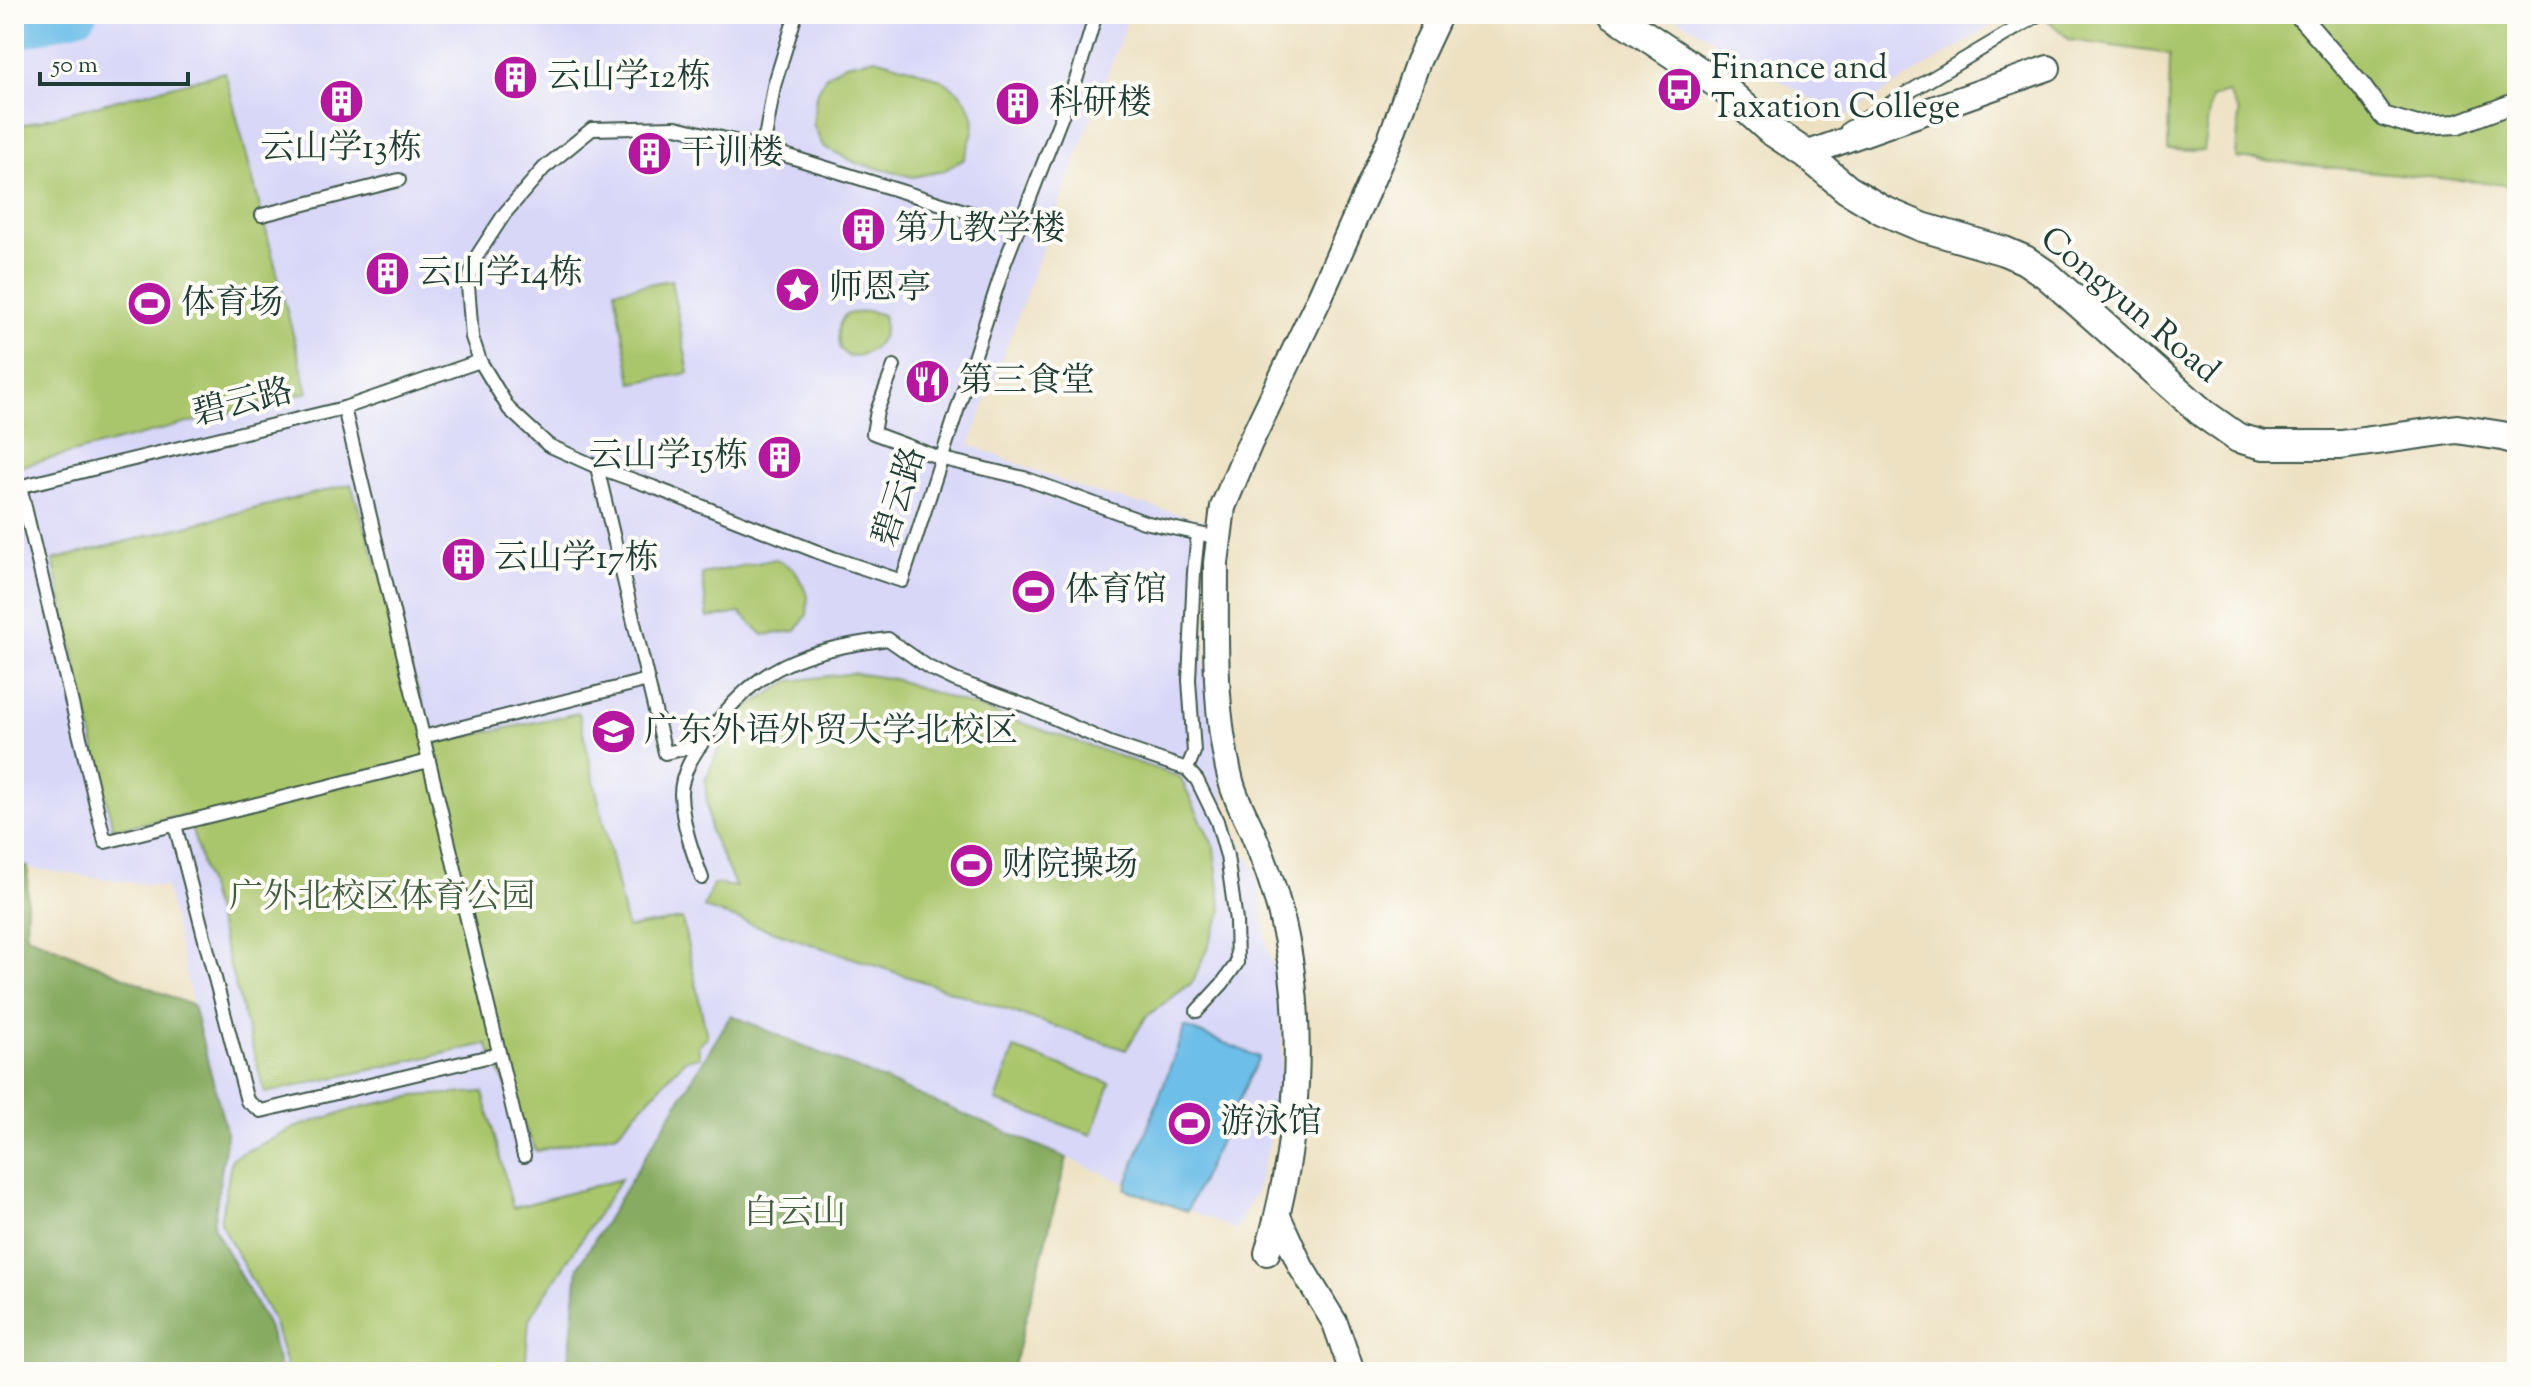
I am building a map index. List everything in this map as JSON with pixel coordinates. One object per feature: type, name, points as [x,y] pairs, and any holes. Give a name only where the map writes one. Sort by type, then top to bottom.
[{"type":"street","points":[[1267,1253],[1278,1216],[1296,1089],[1296,1014],[1291,965],[1280,912],[1264,858],[1231,782],[1220,718],[1216,563],[1209,536],[1391,137],[1418,61],[1440,14]]},
{"type":"street","name":"Congyun Road","points":[[1613,14],[1721,86],[1770,130],[1806,154],[1847,189],[1882,210],[1922,227],[2025,260],[2047,275],[2204,414],[2238,438],[2264,445],[2328,445],[2457,429],[2517,440]]},
{"type":"street","points":[[2298,14],[2383,116],[2417,126],[2458,124],[2517,102]]},
{"type":"street","points":[[1806,154],[2048,68]]},
{"type":"street","points":[[1278,1216],[1301,1267],[1335,1323],[1352,1372]]},
{"type":"lane","points":[[759,147],[766,133],[774,86],[796,14]]},
{"type":"lane","name":"碧云路","points":[[1019,228],[759,147],[676,127],[592,129],[544,168],[505,213],[475,259],[468,285],[472,337],[480,361],[509,409],[548,445],[833,558],[902,581],[1005,262],[1019,228],[1077,77],[1096,14]]},
{"type":"lane","points":[[1806,154],[2040,14]]},
{"type":"lane","points":[[262,215],[399,180]]},
{"type":"lane","name":"碧云路","points":[[17,487],[344,408],[480,361]]},
{"type":"lane","points":[[894,366],[877,411],[873,433],[943,459],[1024,478],[1144,522],[1209,536],[1194,572],[1189,680],[1194,752],[1187,769]]},
{"type":"lane","points":[[344,408],[524,1156]]},
{"type":"lane","points":[[597,467],[665,753],[701,745]]},
{"type":"lane","points":[[17,487],[105,842],[429,761]]},
{"type":"lane","points":[[702,878],[689,843],[681,793],[687,767],[737,697],[777,668],[809,654],[888,639],[928,667],[955,680],[1029,707],[1110,743],[1187,769],[1197,780],[1217,821],[1227,856],[1236,921],[1237,963],[1197,1011]]},
{"type":"lane","points":[[423,737],[648,680]]},
{"type":"lane","points":[[175,825],[247,1101],[261,1111],[499,1054]]},
{"type":"shaded area","name":"广东外语外贸大学北校区","points":[[14,14],[1130,14],[970,445],[1085,490],[1204,520],[1205,685],[1229,825],[1257,872],[1267,945],[1275,974],[1282,1036],[1281,1097],[1257,1190],[1236,1230],[731,1015],[578,1267],[568,1372],[281,1372],[268,1326],[213,1226],[227,1134],[166,887],[14,866]]},
{"type":"shaded area","points":[[1670,14],[2010,14],[1843,118]]},
{"type":"green space","points":[[2041,14],[2517,14],[2517,186],[2236,158],[2239,113],[2228,93],[2211,98],[2203,151],[2168,150],[2170,54],[2070,40]]},
{"type":"green space","points":[[876,58],[933,76],[959,92],[968,103],[974,122],[964,159],[943,171],[913,177],[856,163],[823,146],[813,124],[816,95],[826,76],[845,64]]},
{"type":"green space","name":"体育场","points":[[225,72],[308,392],[14,468],[14,127]]},
{"type":"green space","points":[[671,280],[689,373],[632,383],[615,290]]},
{"type":"green space","points":[[869,311],[883,315],[884,332],[881,339],[865,353],[849,357],[840,349],[840,323],[846,314]]},
{"type":"green space","name":"广外北校区体育公园","points":[[351,484],[435,743],[579,713],[627,928],[682,919],[707,1037],[698,1046],[700,1057],[685,1060],[617,1133],[536,1151],[487,1044],[265,1093],[188,815],[113,829],[53,560]]},
{"type":"green space","points":[[776,559],[795,570],[808,596],[807,615],[796,631],[763,635],[740,613],[708,618],[702,574]]},
{"type":"green space","name":"财院操场","points":[[854,673],[894,679],[1180,777],[1214,847],[1222,912],[1193,982],[1146,1017],[1126,1050],[704,908],[713,884],[736,887],[710,831],[705,781],[732,717],[790,681]]},
{"type":"green space","points":[[14,866],[28,867],[26,935],[193,1006],[227,1134],[213,1226],[268,1326],[281,1372],[14,1372]]},
{"type":"green space","name":"白云山","points":[[731,1015],[1067,1158],[1012,1372],[568,1372],[578,1267]]},
{"type":"green space","points":[[1014,1049],[1110,1083],[1092,1135],[996,1101]]},
{"type":"green space","points":[[483,1092],[513,1208],[621,1179],[529,1319],[525,1372],[288,1372],[273,1320],[220,1222],[232,1158],[299,1126],[361,1107],[415,1096]]},
{"type":"water","name":"游泳馆","points":[[1185,1027],[1259,1057],[1187,1211],[1125,1189]]},
{"type":"waterway","points":[[14,32],[79,14]]},
{"type":"place","name":"云山学12栋","points":[[516,78]]},
{"type":"place","name":"Finance and Taxation College","points":[[1680,89]]},
{"type":"place","name":"云山学13栋","points":[[341,101]]},
{"type":"place","name":"科研楼","points":[[1018,104]]},
{"type":"place","name":"干训楼","points":[[650,154]]},
{"type":"place","name":"第九教学楼","points":[[864,230]]},
{"type":"place","name":"云山学14栋","points":[[387,274]]},
{"type":"place","name":"师恩亭","points":[[798,289]]},
{"type":"place","name":"体育场","points":[[150,304]]},
{"type":"place","name":"第三食堂","points":[[928,382]]},
{"type":"place","name":"云山学15栋","points":[[779,457]]},
{"type":"place","name":"云山学17栋","points":[[463,559]]},
{"type":"place","name":"体育馆","points":[[1034,591]]},
{"type":"place","name":"广东外语外贸大学北校区","points":[[613,732]]},
{"type":"place","name":"财院操场","points":[[971,866]]},
{"type":"place","name":"游泳馆","points":[[1189,1123]]}]
